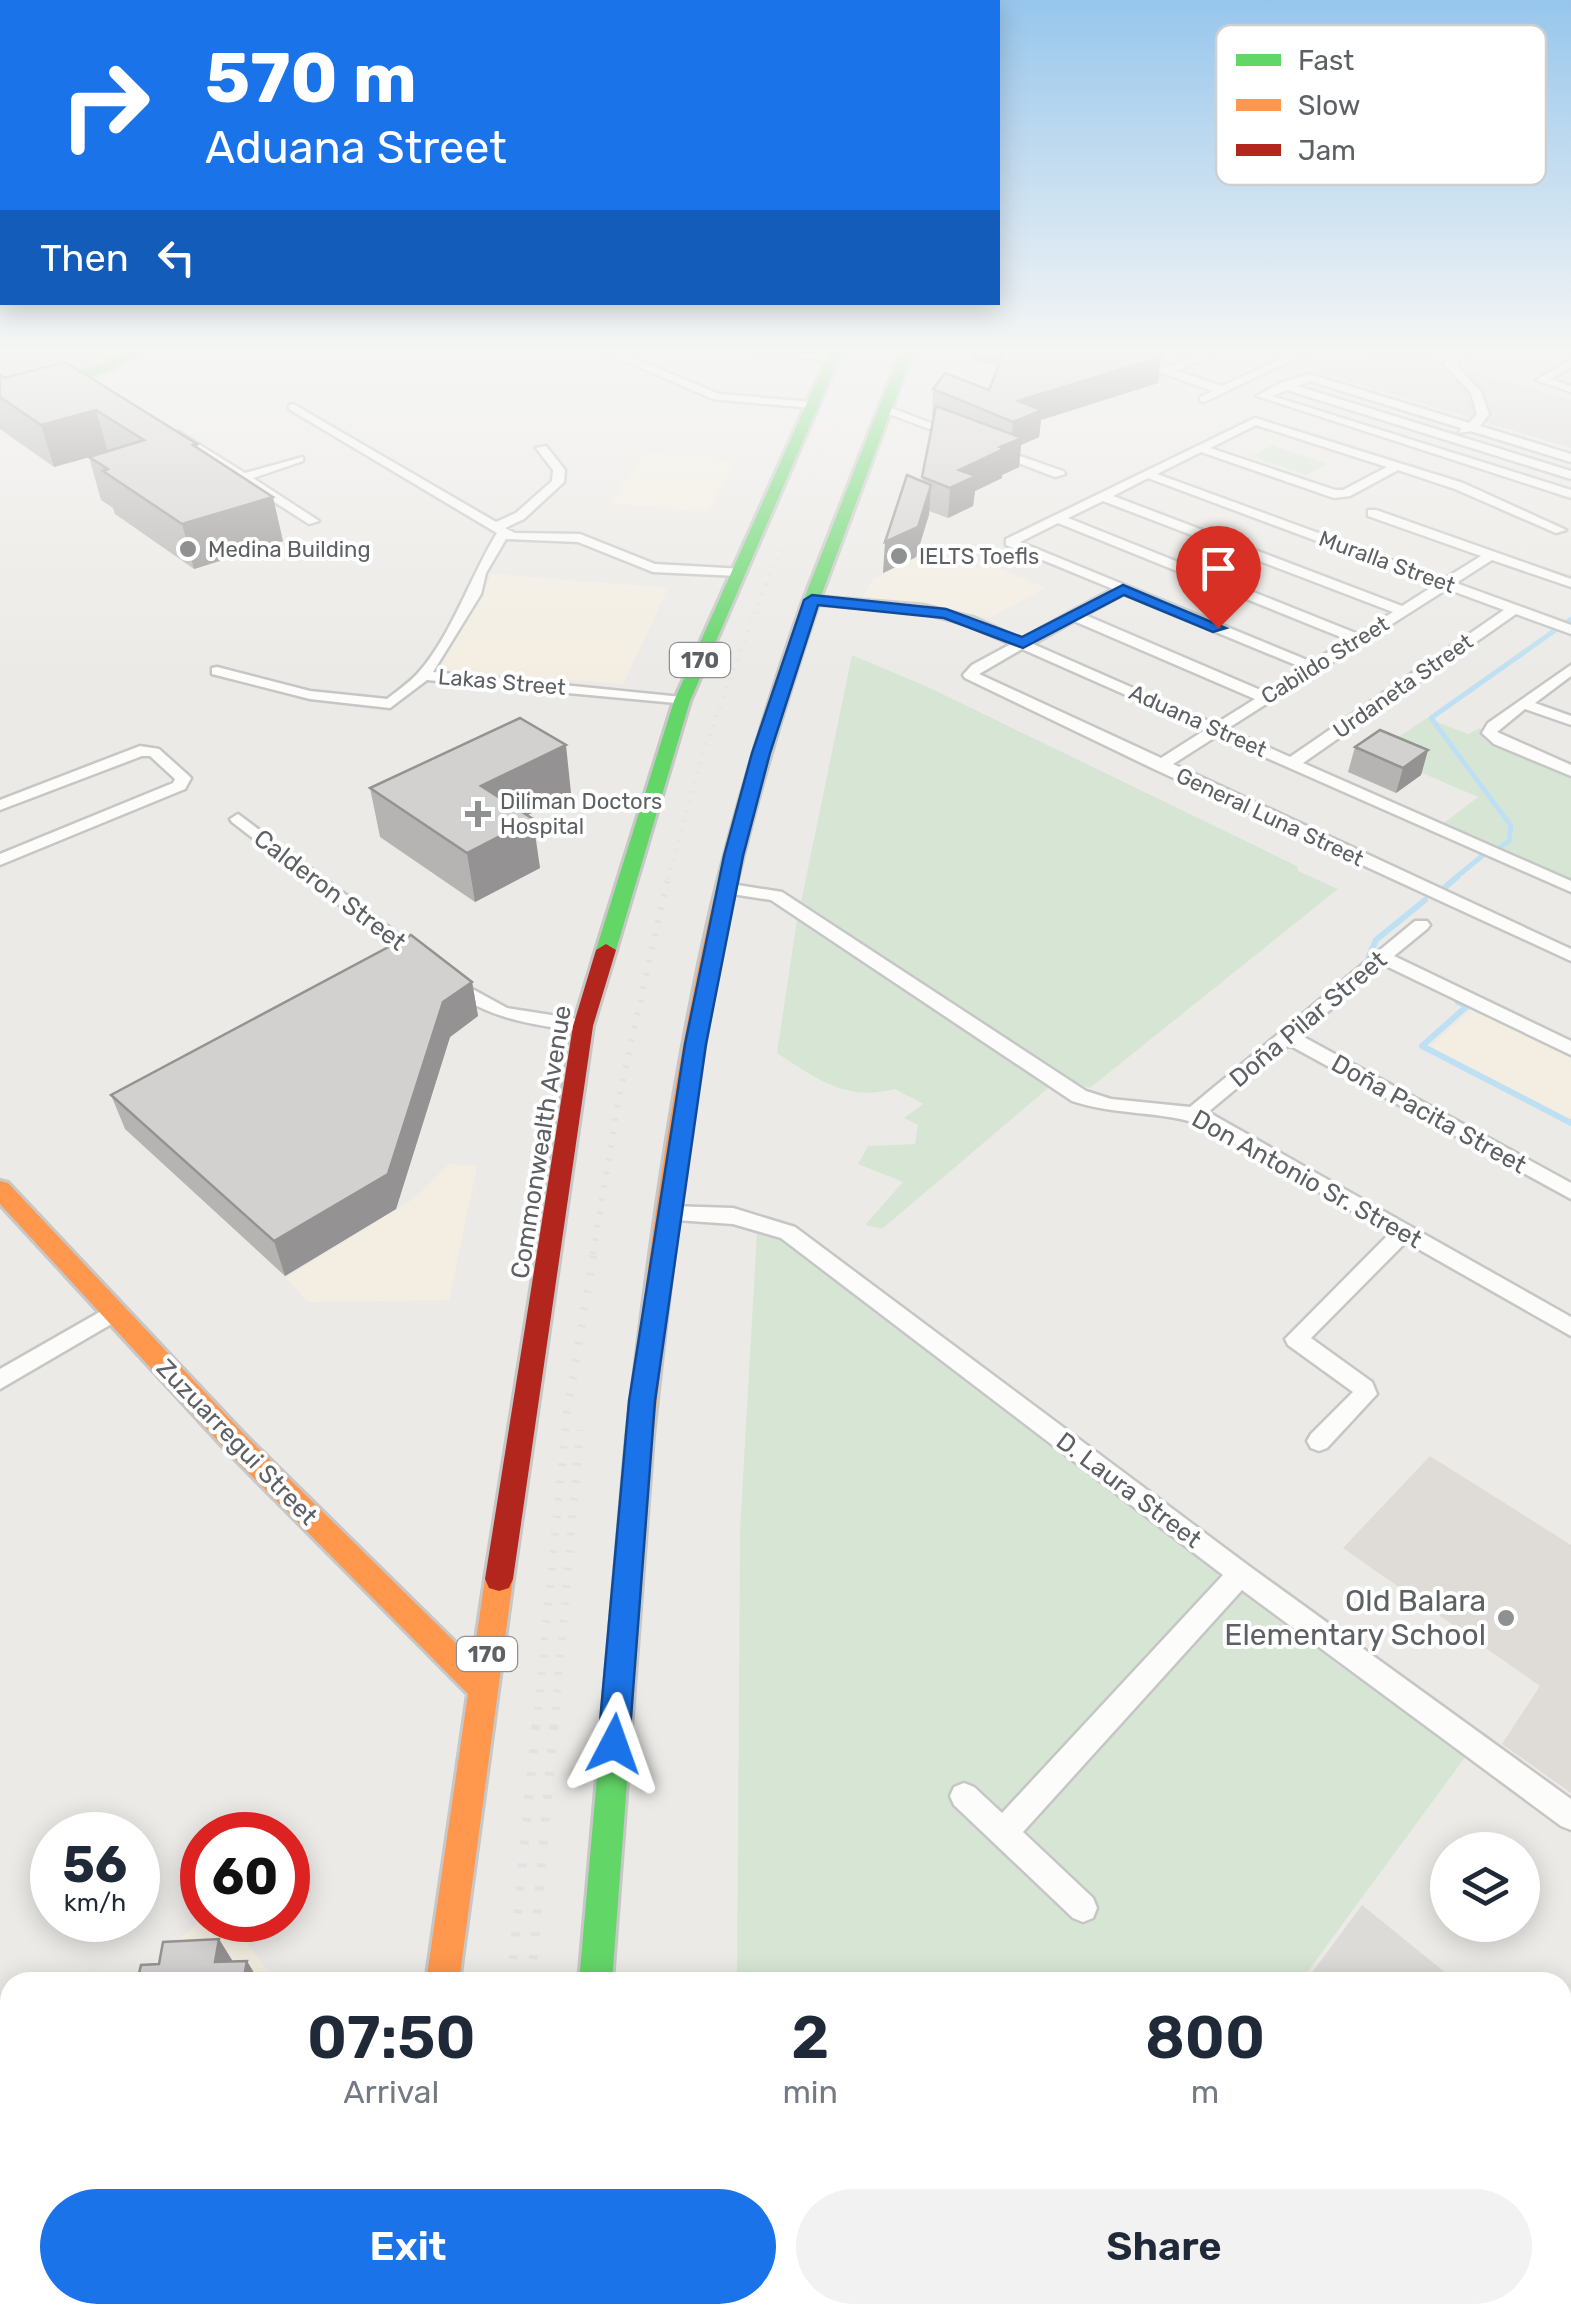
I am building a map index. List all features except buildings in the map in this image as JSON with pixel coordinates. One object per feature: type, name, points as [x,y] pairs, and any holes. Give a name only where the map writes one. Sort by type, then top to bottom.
[{"type":"main road","name":"Commonwealth Avenue","points":[[444,1972],[481,1687],[540,1328],[583,1026],[682,701],[789,457]]},
{"type":"main road","points":[[596,1972],[635,1465],[670,1214],[725,888],[761,753],[812,600],[866,457]]},
{"type":"main road","name":"Zuzuarregui Street","points":[[0,1190],[112,1313],[380,1591],[481,1687]]},
{"type":"street","points":[[216,457],[312,520]]},
{"type":"street","points":[[377,457],[519,538],[580,538],[653,568],[738,572]]},
{"type":"street","points":[[499,530],[558,482],[559,470],[549,457]]},
{"type":"street","points":[[1016,457],[1060,474]]},
{"type":"street","points":[[1180,457],[1010,542],[1314,668]]},
{"type":"street","points":[[1228,457],[1334,494],[1346,492],[1397,466]]},
{"type":"street","points":[[1370,457],[1476,492],[1560,530]]},
{"type":"street","points":[[1458,457],[1571,494]]},
{"type":"street","points":[[1517,457],[1571,475]]},
{"type":"street","points":[[247,476],[299,459]]},
{"type":"street","name":"Muralla Street","points":[[1146,474],[1570,629]]},
{"type":"street","points":[[1102,496],[1403,611]]},
{"type":"street","points":[[1372,514],[1571,582]]},
{"type":"street","points":[[1056,518],[1359,639]]},
{"type":"street","name":"Lakas Street","points":[[499,530],[474,594],[424,675],[682,701]]},
{"type":"street","name":"Cabildo Street","points":[[1159,766],[1491,555]]},
{"type":"street","points":[[1023,643],[1123,590]]},
{"type":"street","name":"Aduana Street","points":[[812,600],[946,613],[1023,643],[1571,888]]},
{"type":"street","name":"Urdaneta Street","points":[[1292,763],[1515,609]]},
{"type":"street","points":[[1075,616],[1266,698]]},
{"type":"street","name":"General Luna Street","points":[[1023,643],[970,675],[1571,956]]},
{"type":"street","points":[[217,671],[310,694],[390,704],[424,675]]},
{"type":"street","points":[[1570,672],[1492,726],[1489,732],[1499,741],[1571,771]]},
{"type":"street","points":[[1525,704],[1571,722]]},
{"type":"street","points":[[0,805],[140,751],[154,752],[182,778],[179,786],[0,860]]},
{"type":"street","name":"Calderon Street","points":[[238,819],[487,1009],[583,1026]]},
{"type":"street","name":"Don Antonio Sr. Street","points":[[725,888],[776,896],[1079,1096],[1101,1105],[1196,1113],[1571,1327]]},
{"type":"street","name":"Doña Pilar Street","points":[[1196,1113],[1422,925]]},
{"type":"street","points":[[1382,957],[1571,1049]]},
{"type":"street","name":"Doña Pacita Street","points":[[1287,1036],[1571,1192]]},
{"type":"street","name":"D. Laura Street","points":[[670,1214],[733,1216],[788,1232],[1240,1574],[1571,1816]]},
{"type":"street","points":[[1319,1441],[1366,1394],[1364,1388],[1296,1339],[1405,1231]]},
{"type":"street","points":[[0,1380],[112,1313]]},
{"type":"street","points":[[1004,1832],[1240,1574]]},
{"type":"street","points":[[964,1796],[1084,1908]]},
{"type":"shaded area","points":[[640,457],[736,459],[708,512],[610,503]]},
{"type":"shaded area","points":[[943,545],[1045,588],[989,618],[931,604],[862,599],[872,580]]},
{"type":"shaded area","points":[[493,574],[668,588],[623,684],[433,669]]},
{"type":"shaded area","points":[[1474,1007],[1571,1054],[1571,1120],[1430,1047]]},
{"type":"shaded area","points":[[449,1164],[477,1166],[449,1300],[308,1302],[286,1278],[415,1198]]},
{"type":"shaded area","name":"Old Balara Elementary School","points":[[1430,1456],[1571,1545],[1571,1793],[1502,1744],[1540,1686],[1343,1548]]},
{"type":"shaded area","points":[[1362,1905],[1445,1972],[1312,1972]]},
{"type":"shaded area","points":[[180,1939],[180,1942],[246,1942],[269,1972],[143,1972]]},
{"type":"green space","points":[[1256,457],[1309,457],[1328,464],[1306,475]]},
{"type":"green space","points":[[852,655],[928,687],[1338,889],[1090,1088],[1060,1078],[882,1229],[865,1225],[903,1182],[858,1164],[868,1146],[915,1144],[918,1125],[904,1118],[923,1104],[895,1089],[862,1093],[833,1086],[777,1053],[796,926]]},
{"type":"green space","points":[[1427,718],[1468,734],[1480,728],[1488,740],[1571,775],[1571,884],[1440,826],[1478,797],[1392,760],[1385,746]]},
{"type":"green space","points":[[757,1231],[782,1233],[1469,1752],[1307,1972],[737,1972],[740,1531]]},
{"type":"waterway","points":[[1499,848],[1509,841],[1511,826],[1431,718],[1571,619]]},
{"type":"waterway","points":[[1454,879],[1482,856]]},
{"type":"waterway","points":[[1443,889],[1457,877]]},
{"type":"waterway","points":[[1369,956],[1376,940],[1425,900]]},
{"type":"waterway","points":[[1458,1002],[1467,1006],[1422,1046],[1571,1123]]},
{"type":"railway","points":[[766,584],[820,457]]},
{"type":"railway","points":[[667,879],[705,747],[767,581]]},
{"type":"railway","points":[[593,1254],[618,1102],[668,877]]},
{"type":"railway","points":[[536,1727],[567,1413],[594,1251]]},
{"type":"railway","points":[[554,1727],[580,1430]]},
{"type":"railway","points":[[512,1972],[536,1724]]},
{"type":"railway","points":[[532,1972],[554,1724]]},
{"type":"traffic: fast","points":[[606,950],[682,701],[789,457]]},
{"type":"traffic: fast","points":[[810,604],[866,457]]},
{"type":"traffic: fast","points":[[596,1972],[640,1436]]},
{"type":"traffic: slow","points":[[640,1436],[666,1225],[699,1015],[746,807],[810,604]]},
{"type":"traffic: slow","points":[[0,1189],[236,1443],[481,1687]]},
{"type":"traffic: slow","points":[[444,1972],[499,1579]]},
{"type":"traffic: jam","points":[[499,1579],[583,1026],[606,950]]},
{"type":"place","name":"Medina Building","points":[[188,549]]},
{"type":"place","name":"IELTS Toefls","points":[[899,556]]},
{"type":"place","name":"Diliman Doctors Hospital","points":[[478,814]]},
{"type":"place","name":"Old Balara Elementary School","points":[[1506,1618]]},
{"type":"route","points":[[614,1744],[642,1401],[696,1044],[733,856],[761,753],[812,600],[946,613],[1023,643],[1123,590],[1218,628]]}]
